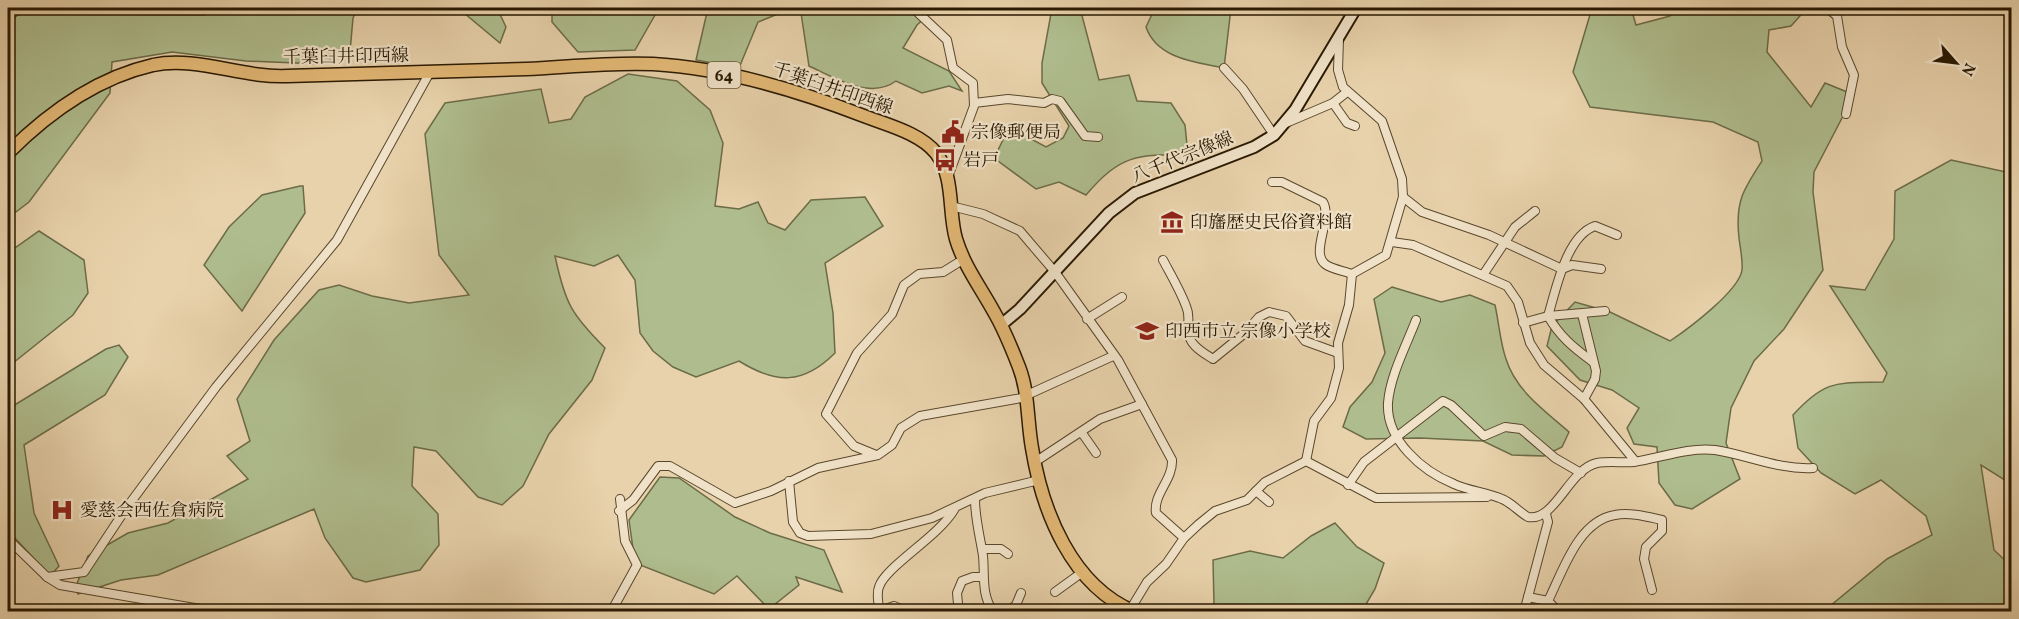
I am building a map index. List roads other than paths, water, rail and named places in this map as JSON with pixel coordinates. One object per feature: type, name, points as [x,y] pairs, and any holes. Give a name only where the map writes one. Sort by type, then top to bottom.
[{"type":"main road","name":"八千代宗像線","points":[[1001,324],[1020,309],[1109,213],[1135,193],[1254,147],[1274,135],[1286,123],[1356,8]]},
{"type":"main road","name":"千葉臼井印西線","points":[[8,153],[45,119],[79,95],[131,71],[156,65],[198,64],[281,76],[655,64],[723,75],[790,90],[905,132],[934,151],[948,179],[955,236],[964,259],[1001,324],[1018,364],[1027,396],[1035,462],[1053,527],[1084,571],[1105,594],[1127,610]]},
{"type":"street","points":[[8,15],[23,8]]},
{"type":"street","points":[[913,8],[947,40],[953,68],[973,84],[974,103],[948,179]]},
{"type":"street","points":[[1827,8],[1837,16],[1842,47],[1854,75],[1846,114]]},
{"type":"street","points":[[1272,182],[1282,182],[1323,202],[1326,213],[1320,248],[1322,260],[1326,265],[1352,274],[1386,255],[1392,242],[1403,197],[1402,179],[1382,121],[1347,92],[1338,70],[1340,31]]},
{"type":"street","points":[[1224,68],[1243,89],[1274,135]]},
{"type":"street","points":[[47,577],[84,572],[125,510],[216,387],[337,240],[430,72]]},
{"type":"street","points":[[1286,123],[1332,103],[1347,92]]},
{"type":"street","points":[[974,103],[1008,99],[1044,103],[1052,99],[1060,101],[1085,136],[1098,137]]},
{"type":"street","points":[[1332,103],[1347,123],[1355,126]]},
{"type":"street","points":[[1403,197],[1422,212],[1489,235],[1504,244],[1562,269],[1572,265],[1601,269]]},
{"type":"street","points":[[951,206],[983,214],[1020,231],[1055,272],[1118,360],[1172,460],[1170,477],[1156,500],[1156,513],[1184,538]]},
{"type":"street","points":[[1483,275],[1515,227],[1535,211]]},
{"type":"street","points":[[1548,316],[1562,269],[1573,245],[1588,228],[1603,228],[1617,235]]},
{"type":"street","points":[[1392,242],[1413,245],[1483,275],[1513,292],[1530,343],[1544,365],[1584,399],[1635,461]]},
{"type":"street","points":[[878,455],[854,446],[826,414],[857,353],[892,314],[904,285],[919,274],[943,272],[964,259]]},
{"type":"street","points":[[1163,260],[1186,304],[1190,318],[1187,329],[1189,337],[1196,348],[1213,359],[1245,333],[1259,317],[1269,312],[1286,316],[1305,341],[1338,352]]},
{"type":"street","points":[[1306,461],[1314,421],[1331,398],[1339,368],[1338,352],[1349,305],[1352,274]]},
{"type":"street","points":[[1088,319],[1122,297]]},
{"type":"street","points":[[1523,323],[1548,316],[1605,311]]},
{"type":"street","points":[[1582,314],[1595,379],[1584,399]]},
{"type":"street","points":[[1548,316],[1570,346],[1593,362]]},
{"type":"street","points":[[1416,320],[1388,402],[1389,417],[1395,436],[1425,466],[1452,484],[1497,497],[1528,517],[1546,514],[1581,473],[1597,463],[1635,461],[1711,450],[1766,460],[1787,468],[1813,468]]},
{"type":"street","points":[[619,511],[633,500],[653,470],[664,465],[690,476],[735,503],[771,491],[818,468],[878,455],[892,445],[901,428],[920,416],[1027,396],[1113,356]]},
{"type":"street","points":[[1348,485],[1364,462],[1440,402],[1445,401],[1484,436],[1504,427],[1521,429],[1555,458],[1581,473]]},
{"type":"street","points":[[1035,462],[1100,419],[1142,404]]},
{"type":"street","points":[[1082,433],[1096,453]]},
{"type":"street","points":[[1306,461],[1376,498],[1394,500],[1497,497]]},
{"type":"street","points":[[1127,610],[1147,582],[1166,564],[1184,538],[1215,511],[1241,503],[1277,475],[1306,461]]},
{"type":"street","points":[[789,481],[795,529],[808,536],[870,534],[919,522],[954,510],[985,493],[1039,480]]},
{"type":"street","points":[[1257,491],[1269,502]]},
{"type":"street","points":[[975,499],[983,577],[987,601],[993,612]]},
{"type":"street","points":[[611,612],[637,565],[625,541],[619,511],[620,500]]},
{"type":"street","points":[[908,612],[894,606],[878,611],[878,592],[882,580],[939,531],[954,510]]},
{"type":"street","points":[[1524,612],[1548,522],[1546,514]]},
{"type":"street","points":[[1548,600],[1573,552],[1589,528],[1614,515],[1662,520],[1662,531],[1646,548],[1644,559],[1652,590]]},
{"type":"street","points":[[8,539],[47,577],[72,588],[218,612]]},
{"type":"street","points":[[981,549],[1001,549],[1008,554]]},
{"type":"street","points":[[1054,592],[1084,571]]},
{"type":"street","points":[[958,604],[957,593],[962,581],[973,577],[983,577]]},
{"type":"street","points":[[1006,612],[1016,605],[1021,593]]},
{"type":"street","points":[[1528,597],[1548,600],[1559,612]]},
{"type":"place","name":"宗像郵便局","points":[[953,132]]},
{"type":"place","name":"岩戸","points":[[945,160]]},
{"type":"place","name":"印旛歴史民俗資料館","points":[[1172,222]]},
{"type":"place","name":"印西市立 宗像小学校","points":[[1147,331]]},
{"type":"place","name":"愛慈会西佐倉病院","points":[[62,510]]}]
